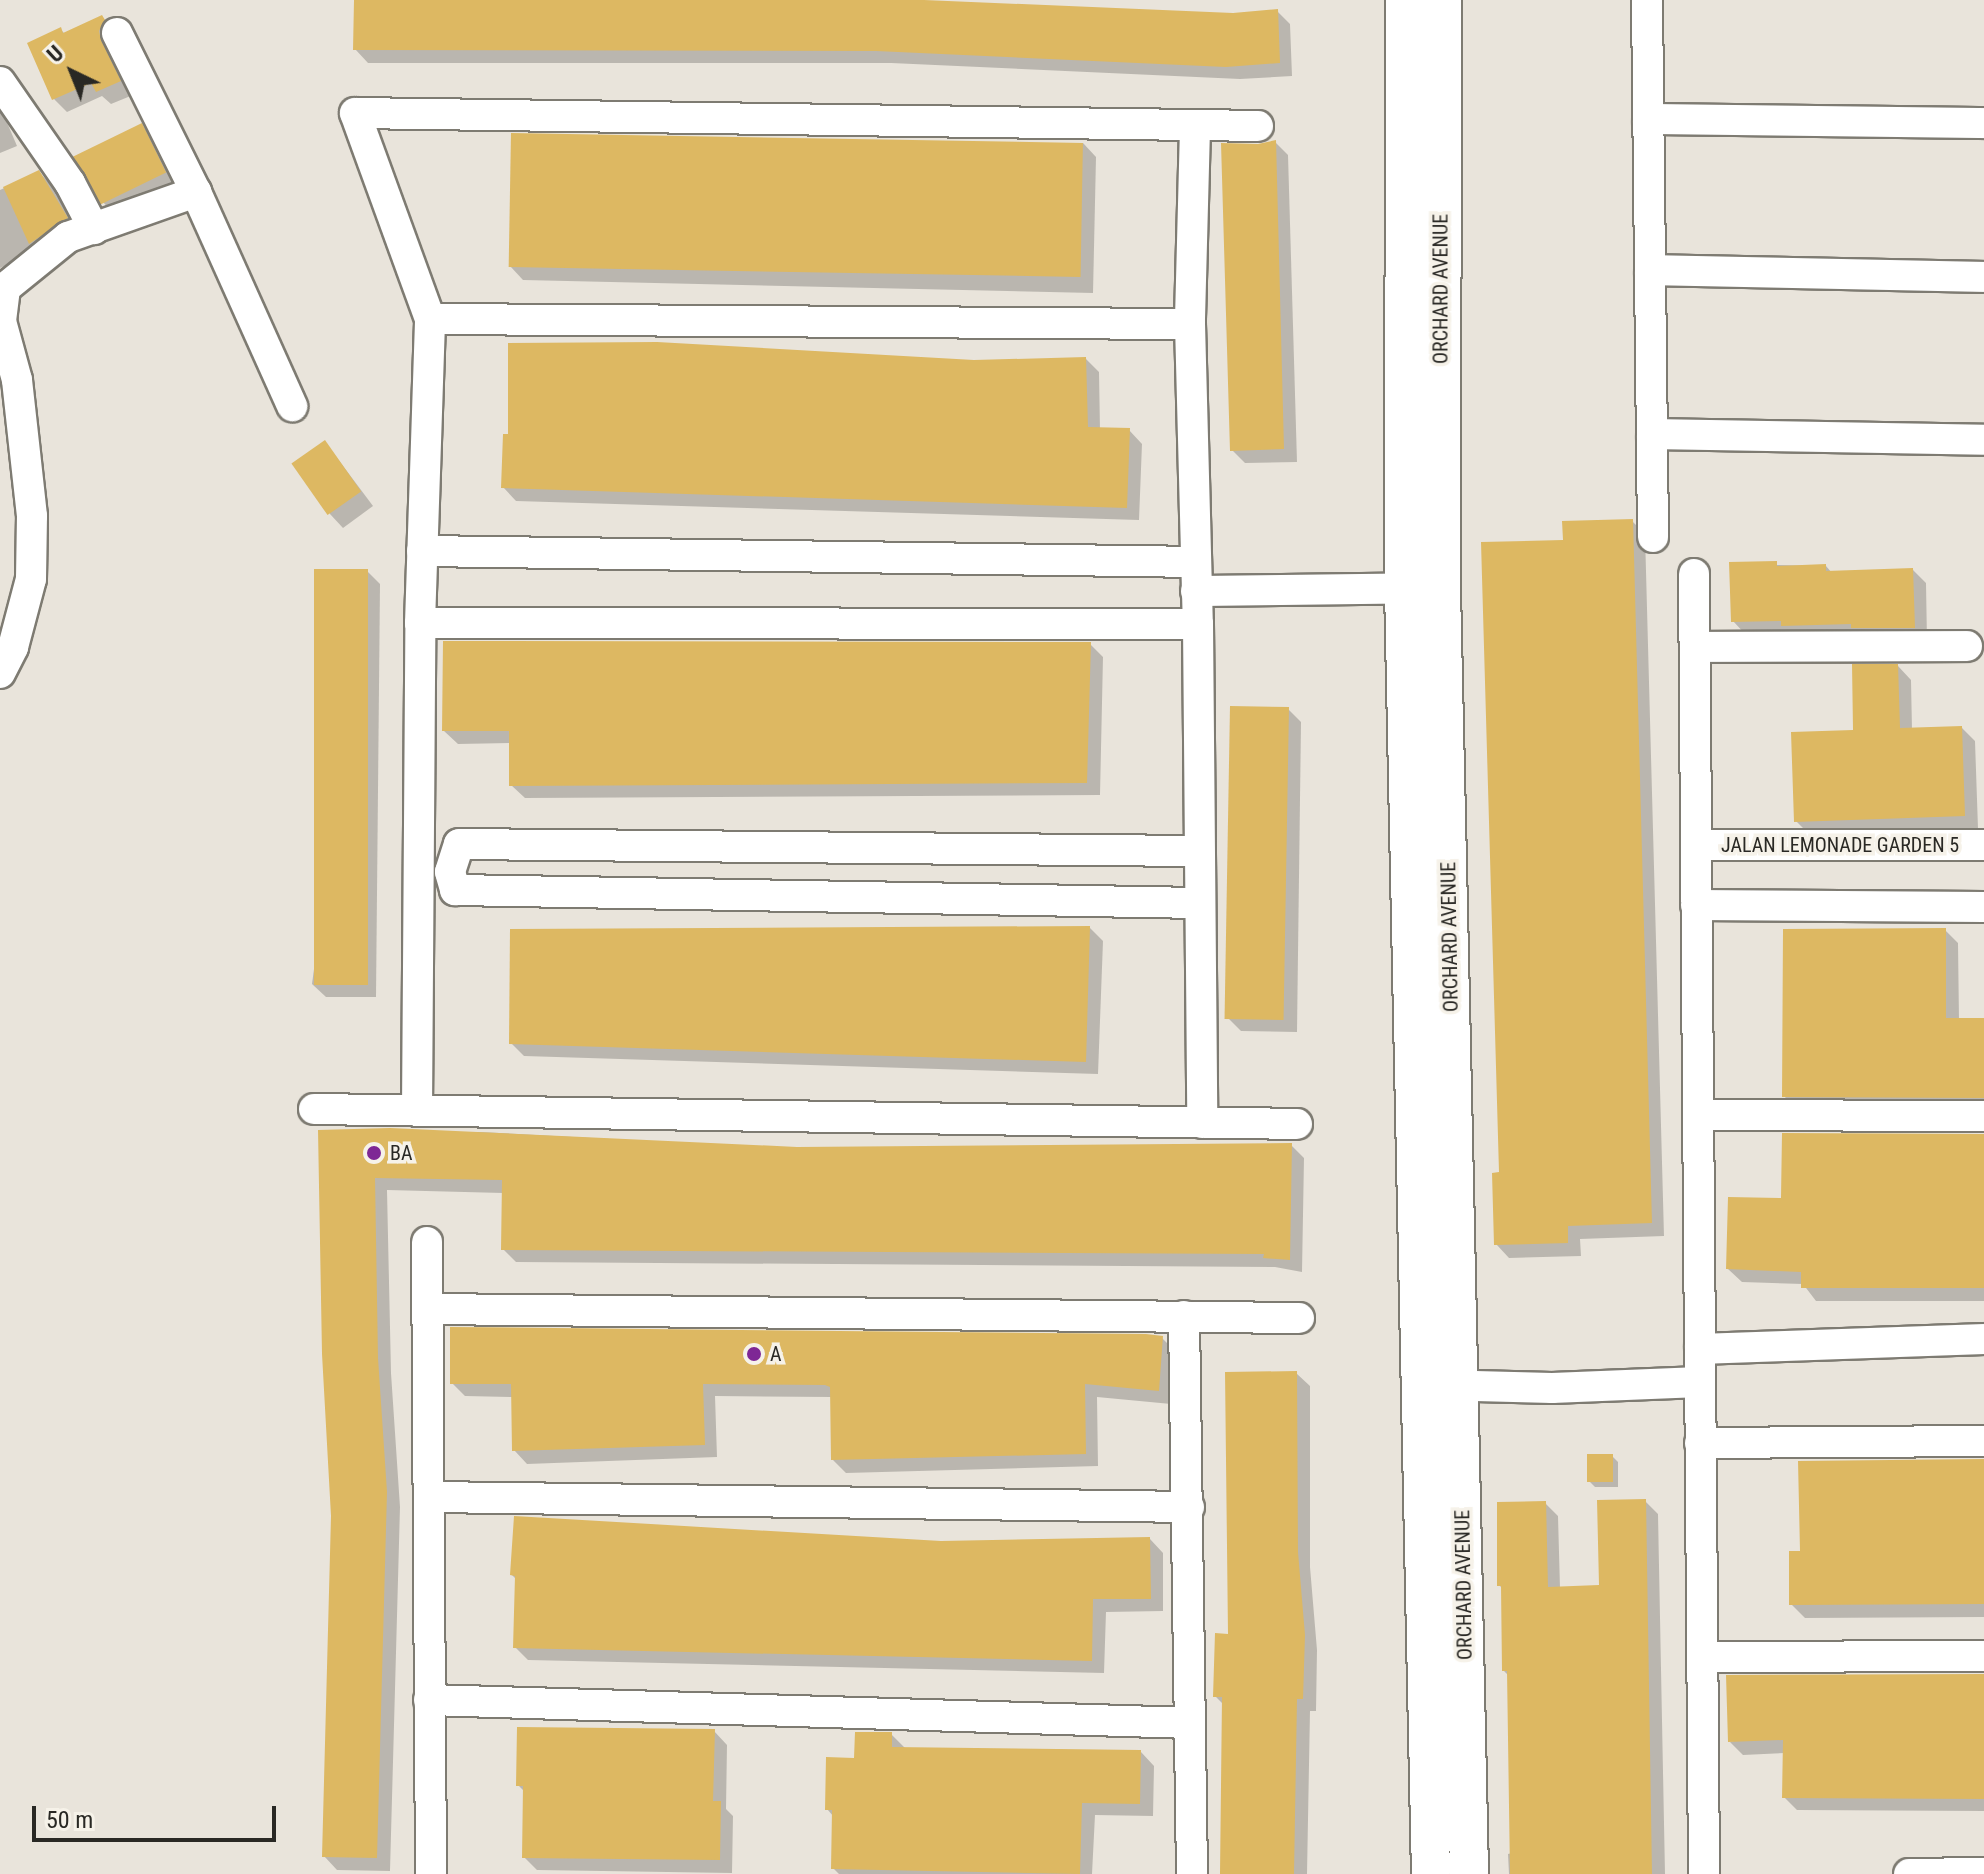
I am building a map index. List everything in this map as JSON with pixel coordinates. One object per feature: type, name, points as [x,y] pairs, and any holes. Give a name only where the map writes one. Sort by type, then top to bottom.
[{"type":"street","name":"ORCHARD AVENUE","points":[[1405,0],[1422,588],[1461,1384],[1469,1874]]},
{"type":"street","name":"ORCHARD AVENUE","points":[[1431,1874],[1423,1386],[1422,588],[1442,0]]},
{"type":"street","points":[[1647,0],[1653,537]]},
{"type":"street","points":[[117,33],[196,192],[292,406]]},
{"type":"street","points":[[0,82],[70,183],[94,229]]},
{"type":"street","points":[[417,1111],[420,623],[430,319],[355,113],[1195,128],[1258,126]]},
{"type":"street","points":[[1648,119],[1984,123]]},
{"type":"street","points":[[1195,128],[1190,324],[1198,624],[1202,1123]]},
{"type":"street","points":[[0,673],[13,647],[31,579],[32,516],[17,380],[1,321],[5,288],[68,237],[196,192]]},
{"type":"street","points":[[1650,270],[1984,277]]},
{"type":"street","points":[[430,319],[1190,324]]},
{"type":"street","points":[[1652,434],[1984,440]]},
{"type":"street","points":[[422,551],[1196,577],[1422,588]]},
{"type":"street","points":[[1694,574],[1704,1874]]},
{"type":"street","points":[[420,623],[1198,624]]},
{"type":"street","points":[[1695,647],[1967,646]]},
{"type":"street","points":[[1198,851],[459,844],[450,872],[455,890],[1200,903]]},
{"type":"street","name":"JALAN LEMONADE GARDEN 5","points":[[1696,845],[1984,845]]},
{"type":"street","points":[[1696,905],[1984,907]]},
{"type":"street","points":[[314,1109],[1297,1124]]},
{"type":"street","points":[[1698,1115],[1984,1116]]},
{"type":"street","points":[[427,1242],[431,1874]]},
{"type":"street","points":[[427,1309],[1299,1318]]},
{"type":"street","points":[[1184,1316],[1192,1874]]},
{"type":"street","points":[[1700,1349],[1984,1339]]},
{"type":"street","points":[[1423,1386],[1461,1384],[1552,1388],[1700,1382]]},
{"type":"street","points":[[1700,1443],[1984,1441]]},
{"type":"street","points":[[429,1497],[1189,1507]]},
{"type":"street","points":[[1702,1657],[1984,1656]]},
{"type":"street","points":[[429,1700],[1190,1723]]},
{"type":"street","points":[[1909,1874],[1984,1873]]},
{"type":"building","points":[[354,0],[924,0],[1233,13],[1278,9],[1280,63],[1226,67],[876,51],[353,50]]},
{"type":"building","points":[[102,15],[105,20],[99,31],[101,40],[121,81],[96,92],[91,83],[52,100],[27,43],[61,27],[63,33]]},
{"type":"building","points":[[142,123],[166,172],[97,206],[73,157]]},
{"type":"building","points":[[511,133],[1083,143],[1081,277],[509,267]]},
{"type":"building","points":[[1276,140],[1284,449],[1230,451],[1221,143],[1258,144]]},
{"type":"building","points":[[39,170],[68,218],[29,244],[3,187]]},
{"type":"building","points":[[657,342],[974,360],[1086,357],[1088,427],[1130,428],[1127,508],[501,488],[503,434],[508,434],[508,343]]},
{"type":"building","points":[[325,440],[361,492],[328,515],[291,464]]},
{"type":"building","points":[[1633,519],[1652,1223],[1568,1226],[1568,1243],[1494,1245],[1492,1173],[1499,1172],[1481,542],[1563,540],[1562,521]]},
{"type":"building","points":[[1777,561],[1777,566],[1826,564],[1826,571],[1913,568],[1915,628],[1851,628],[1851,624],[1781,626],[1781,621],[1731,622],[1729,562]]},
{"type":"building","points":[[314,569],[368,569],[368,985],[314,985]]},
{"type":"building","points":[[443,641],[1091,642],[1087,783],[509,786],[509,731],[442,731]]},
{"type":"building","points":[[1852,664],[1898,664],[1900,728],[1962,726],[1965,816],[1794,822],[1791,732],[1853,730]]},
{"type":"building","points":[[1230,706],[1289,707],[1284,1020],[1225,1019]]},
{"type":"building","points":[[1090,926],[1086,1062],[509,1044],[510,929]]},
{"type":"building","points":[[1946,928],[1946,1018],[1984,1018],[1984,1098],[1782,1097],[1783,929]]},
{"type":"building","points":[[390,1128],[797,1147],[1292,1143],[1290,1260],[1263,1258],[1264,1254],[501,1250],[502,1180],[375,1178],[378,1358],[387,1492],[377,1858],[322,1857],[331,1516],[322,1354],[318,1130]]},
{"type":"building","points":[[1782,1133],[1984,1134],[1984,1288],[1801,1288],[1801,1272],[1726,1269],[1728,1197],[1781,1198]]},
{"type":"building","points":[[450,1327],[1163,1336],[1159,1391],[1085,1384],[1086,1454],[831,1460],[830,1387],[825,1385],[703,1384],[705,1445],[512,1451],[511,1384],[450,1384]]},
{"type":"building","points":[[1297,1371],[1298,1552],[1305,1635],[1303,1699],[1297,1699],[1294,1874],[1220,1874],[1222,1697],[1213,1697],[1215,1633],[1228,1634],[1225,1372]]},
{"type":"building","points":[[1587,1454],[1613,1454],[1613,1482],[1587,1482]]},
{"type":"building","points":[[1984,1459],[1984,1604],[1789,1605],[1789,1551],[1800,1551],[1798,1461]]},
{"type":"building","points":[[1646,1499],[1652,1874],[1510,1874],[1507,1671],[1502,1671],[1501,1586],[1497,1586],[1497,1502],[1546,1501],[1548,1587],[1599,1585],[1597,1500]]},
{"type":"building","points":[[514,1516],[941,1541],[1150,1537],[1151,1599],[1093,1599],[1092,1661],[513,1648],[515,1576],[510,1575]]},
{"type":"building","points":[[1984,1674],[1984,1799],[1782,1798],[1783,1740],[1728,1742],[1726,1675]]},
{"type":"building","points":[[517,1727],[715,1729],[713,1801],[721,1801],[720,1860],[522,1858],[523,1786],[516,1786]]},
{"type":"building","points":[[855,1732],[892,1732],[892,1747],[1141,1750],[1140,1804],[1082,1803],[1080,1874],[831,1869],[832,1810],[825,1810],[826,1757],[854,1758]]},
{"type":"place","name":"BA","points":[[374,1153]]},
{"type":"place","name":"A","points":[[754,1354]]}]
